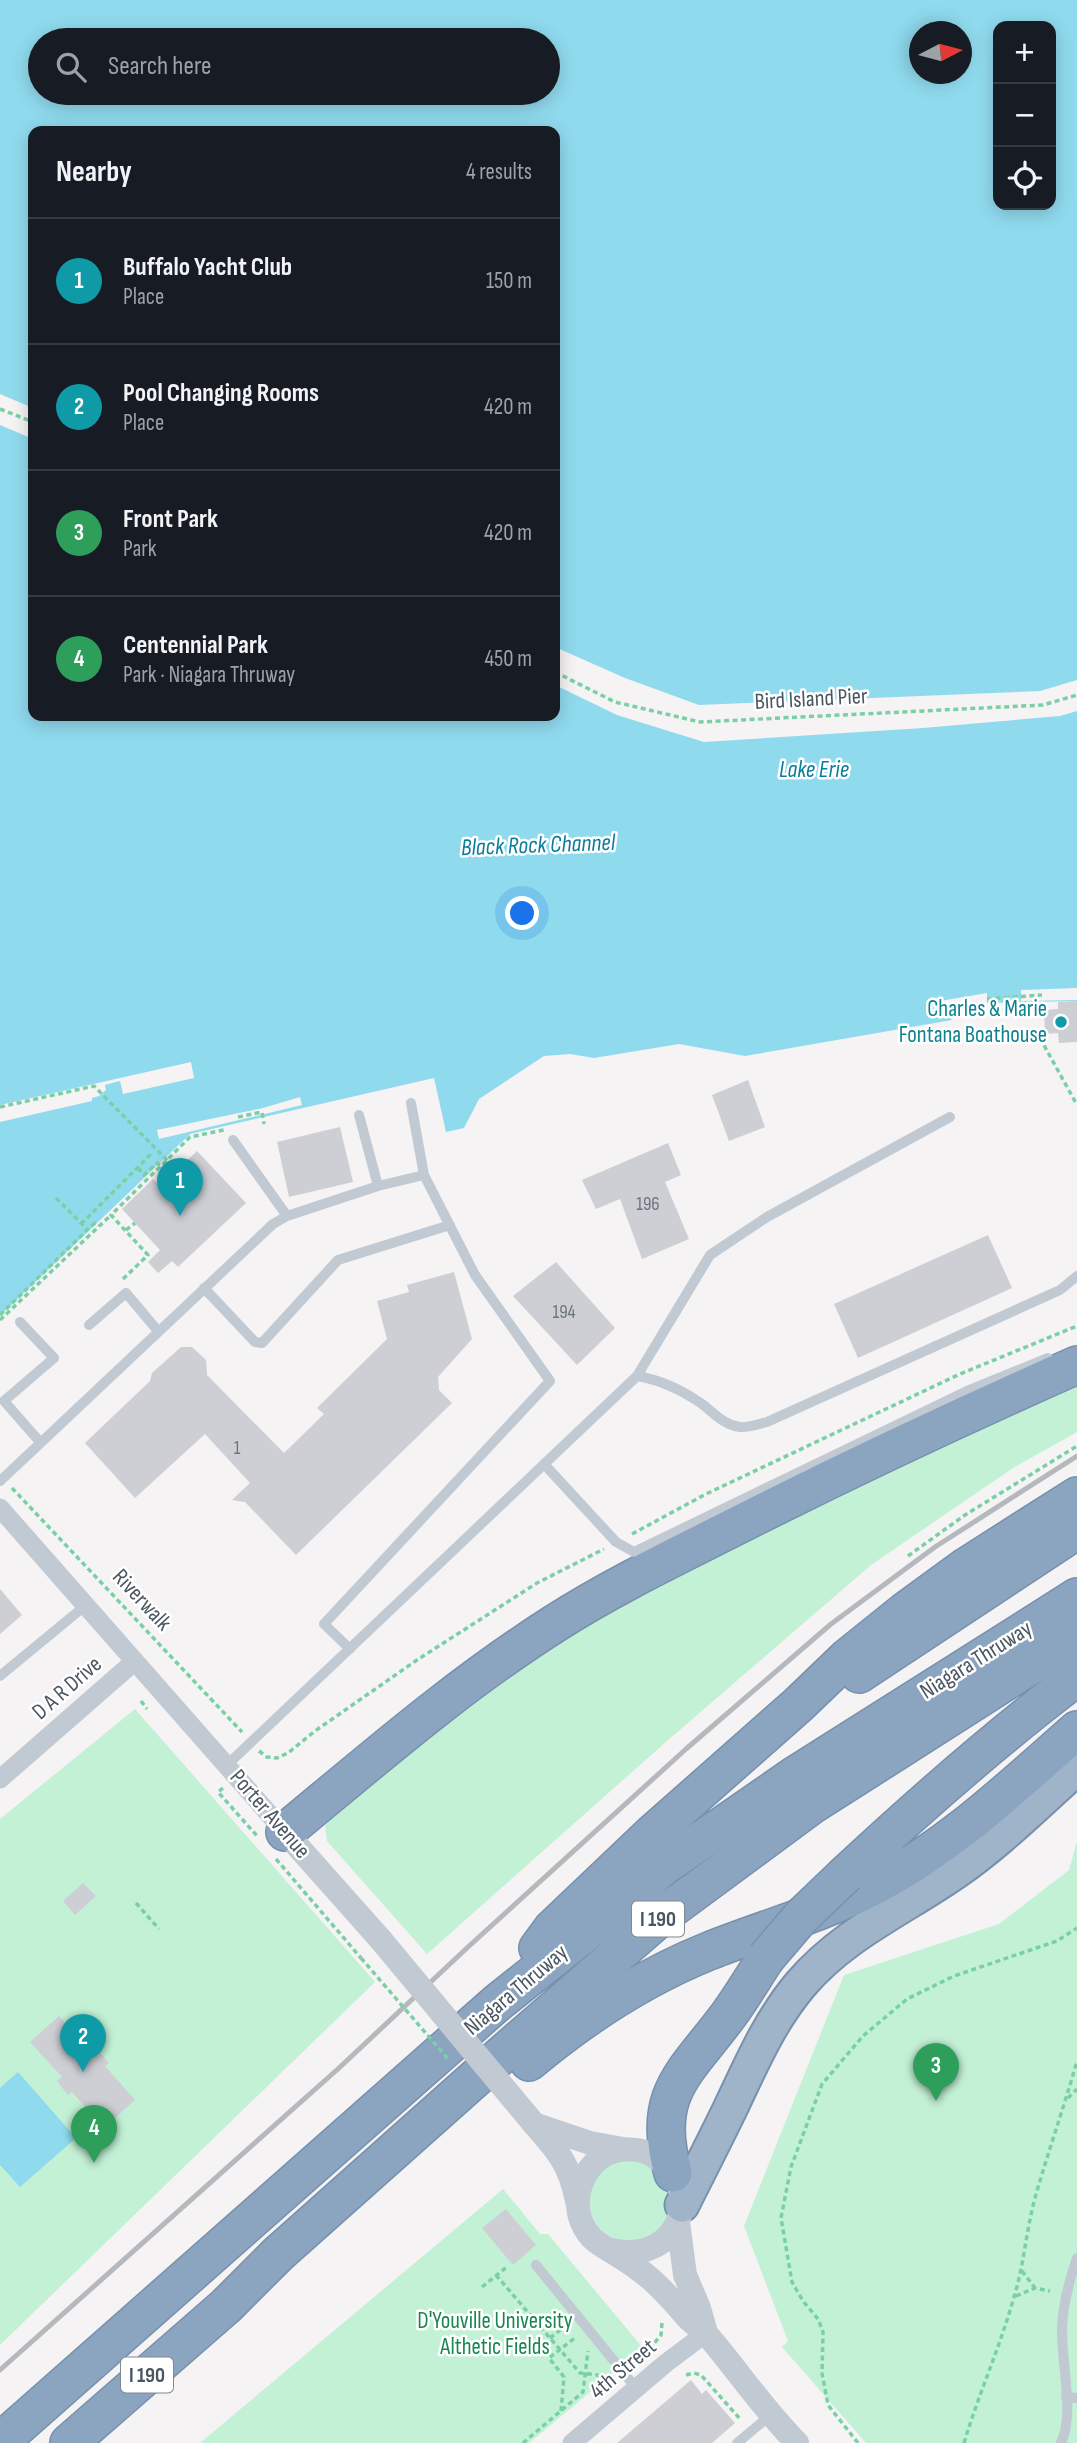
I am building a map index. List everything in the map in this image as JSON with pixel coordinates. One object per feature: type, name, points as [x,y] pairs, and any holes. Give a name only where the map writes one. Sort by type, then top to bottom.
[{"type":"highway","points":[[274,1844],[386,1748],[478,1676],[615,1586],[1065,1361]]},
{"type":"highway","points":[[498,2003],[552,1929],[653,1833],[798,1705],[848,1657],[967,1566],[1077,1496]]},
{"type":"highway","points":[[798,1705],[867,1670],[1077,1530]]},
{"type":"highway","name":"Niagara Thruway","points":[[0,2442],[498,2003],[664,1866],[943,1680],[1077,1597]]},
{"type":"highway","name":"Niagara Thruway","points":[[69,2443],[226,2306],[278,2254],[582,1983],[663,1915],[834,1790],[1077,1636]]},
{"type":"highway","points":[[678,2200],[665,2135],[667,2106],[687,2067],[730,2013],[766,1958],[801,1917],[935,1791],[1077,1676]]},
{"type":"highway","points":[[226,2306],[291,2271],[521,2068],[620,1994],[710,1951],[836,1904],[905,1869],[967,1827],[1077,1730]]},
{"type":"highway","points":[[678,2200],[728,2113],[757,2048],[779,2012],[802,1982],[856,1933],[928,1890],[985,1851],[1077,1768]]},
{"type":"street","name":"Porter Avenue","points":[[0,1507],[227,1765],[274,1844],[382,1941],[558,2152],[570,2173],[582,2223],[593,2238],[652,2278],[668,2294],[687,2318],[706,2333],[796,2443]]},
{"type":"street","name":"D A R Drive","points":[[0,1779],[135,1661]]},
{"type":"street","points":[[534,2124],[590,2143],[645,2151],[661,2159],[678,2200],[669,2236],[641,2253],[608,2249]]},
{"type":"street","points":[[578,2204],[579,2188],[586,2173],[597,2161],[611,2153],[627,2149]]},
{"type":"street","name":"Porter Avenue","points":[[678,2200],[685,2275],[706,2333]]},
{"type":"street","name":"4th Street","points":[[572,2443],[706,2333]]},
{"type":"lane","points":[[351,1649],[324,1624],[550,1381],[475,1275],[424,1175],[411,1103]]},
{"type":"lane","points":[[359,1115],[377,1186]]},
{"type":"lane","points":[[227,1765],[637,1376],[710,1255],[767,1217],[950,1117]]},
{"type":"lane","points":[[233,1140],[288,1216]]},
{"type":"lane","points":[[0,1481],[274,1224],[288,1216],[377,1186],[424,1175]]},
{"type":"lane","points":[[204,1287],[255,1342],[262,1343],[338,1260],[450,1226]]},
{"type":"lane","points":[[637,1376],[676,1388],[702,1404],[724,1423],[741,1427],[767,1422],[1060,1290],[1077,1276]]},
{"type":"lane","points":[[89,1325],[126,1293],[158,1331]]},
{"type":"lane","points":[[20,1322],[54,1358],[4,1401],[40,1443]]},
{"type":"lane","points":[[544,1464],[616,1542],[634,1552],[967,1391],[1065,1361]]},
{"type":"lane","points":[[0,1676],[86,1605]]},
{"type":"lane","points":[[1060,2443],[1072,2397],[1063,2364],[1062,2326],[1065,2295],[1077,2258]]},
{"type":"lane","points":[[536,2265],[636,2388]]},
{"type":"lane","points":[[737,2443],[772,2414]]},
{"type":"path","points":[[0,409],[28,420]]},
{"type":"path","name":"Bird Island Pier","points":[[560,674],[615,702],[700,722],[1043,705],[1077,695]]},
{"type":"path","points":[[987,999],[1042,995]]},
{"type":"path","points":[[1040,1038],[1077,1105]]},
{"type":"path","points":[[0,1107],[94,1086],[167,1160]]},
{"type":"path","points":[[238,1117],[262,1112],[264,1124]]},
{"type":"path","points":[[0,1320],[190,1137],[223,1130],[233,1140]]},
{"type":"path","points":[[81,1224],[151,1154]]},
{"type":"path","points":[[138,1168],[144,1175],[157,1163],[161,1166]]},
{"type":"path","points":[[56,1198],[88,1229]]},
{"type":"path","points":[[111,1215],[148,1255],[123,1279]]},
{"type":"path","points":[[0,1315],[88,1229],[95,1223],[98,1226]]},
{"type":"path","points":[[125,1231],[135,1223]]},
{"type":"path","points":[[908,1556],[965,1515],[1077,1446]]},
{"type":"path","name":"Riverwalk","points":[[15,1492],[243,1733]]},
{"type":"path","points":[[141,1701],[147,1709]]},
{"type":"path","points":[[221,1789],[218,1792],[274,1844],[362,1958],[457,2068]]},
{"type":"path","points":[[136,1903],[159,1929]]},
{"type":"path","points":[[858,2443],[828,2405],[822,2373],[823,2332],[818,2319],[803,2301],[793,2282],[782,2218],[791,2167],[822,2084],[863,2036],[906,1999],[954,1976],[1057,1941],[1077,1928]]},
{"type":"path","points":[[964,2443],[978,2397],[994,2363],[1022,2271],[1034,2201],[1077,2061]]},
{"type":"path","points":[[1066,2099],[1077,2089]]},
{"type":"path","points":[[482,2287],[508,2266]]},
{"type":"path","points":[[1022,2271],[1035,2288]]},
{"type":"path","points":[[496,2275],[580,2373],[598,2375],[607,2385]]},
{"type":"path","points":[[1014,2297],[1035,2288],[1050,2291]]},
{"type":"path","points":[[550,2338],[566,2325]]},
{"type":"path","points":[[561,2410],[565,2377],[549,2358],[575,2336]]},
{"type":"path","points":[[523,2443],[583,2392],[589,2352]]},
{"type":"path","points":[[679,2379],[694,2372],[701,2375],[751,2432]]},
{"type":"green space","points":[[1077,1385],[1077,1432],[1013,1468],[871,1565],[427,1954],[327,1841],[325,1826],[330,1820],[405,1757],[523,1668],[605,1615],[733,1545]]},
{"type":"green space","points":[[135,1709],[375,1982],[0,2345],[0,1819]]},
{"type":"green space","points":[[1077,1841],[1077,2443],[866,2443],[782,2347],[788,2341],[744,2226],[844,1975],[999,1924],[1069,1870]]},
{"type":"green space","points":[[630,2160],[646,2164],[659,2172],[667,2185],[671,2201],[667,2217],[659,2230],[646,2238],[630,2242],[614,2238],[601,2230],[593,2217],[589,2201],[593,2185],[601,2172],[614,2164]]},
{"type":"green space","name":"D'Youville University Althetic Fields","points":[[503,2189],[540,2234],[548,2234],[643,2348],[529,2443],[200,2443]]},
{"type":"water","name":"Lake Erie","points":[[0,0],[1077,0],[1077,1001],[987,1003],[987,993],[940,1001],[952,1020],[745,1056],[679,1044],[594,1058],[570,1054],[544,1056],[479,1099],[464,1128],[446,1132],[434,1078],[190,1134],[0,1316]]},
{"type":"water","points":[[18,2072],[76,2138],[20,2187],[0,2165],[0,2088]]},
{"type":"pier","points":[[0,394],[28,406],[28,437],[0,425]]},
{"type":"pier","points":[[560,649],[625,678],[699,705],[1040,691],[1077,680],[1077,711],[1060,716],[923,728],[704,742],[617,715],[560,687]]},
{"type":"pier","points":[[1077,988],[1077,1000],[1021,1001],[1021,990]]},
{"type":"pier","points":[[191,1062],[194,1078],[123,1094],[120,1081],[105,1085],[106,1090],[92,1098],[92,1101],[0,1122],[0,1105]]},
{"type":"pier","points":[[300,1097],[302,1105],[159,1139],[157,1130],[263,1108]]},
{"type":"building","name":"Charles & Marie Fontana Boathouse","points":[[1077,1001],[1077,1042],[1059,1043],[1058,1033],[1045,1034],[1044,1010],[1058,1009],[1058,1002]]},
{"type":"building","points":[[748,1080],[765,1127],[729,1141],[712,1095]]},
{"type":"building","points":[[340,1127],[353,1182],[289,1197],[277,1142]]},
{"type":"building","points":[[668,1143],[681,1175],[665,1182],[689,1239],[642,1259],[620,1199],[596,1209],[582,1180]]},
{"type":"building","points":[[197,1151],[246,1203],[178,1267],[172,1261],[158,1273],[148,1262],[160,1250],[122,1209],[153,1179],[160,1186]]},
{"type":"building","points":[[988,1235],[1012,1288],[858,1358],[834,1304]]},
{"type":"building","points":[[556,1262],[615,1328],[577,1365],[513,1296]]},
{"type":"building","points":[[454,1272],[472,1339],[438,1377],[439,1390],[452,1403],[296,1555],[245,1502],[232,1500],[250,1483],[205,1434],[135,1498],[85,1443],[150,1381],[152,1373],[181,1347],[192,1347],[206,1360],[207,1375],[284,1453],[324,1414],[317,1408],[387,1339],[377,1301],[409,1292],[407,1285]]},
{"type":"building","points":[[0,1589],[22,1615],[0,1634]]},
{"type":"building","points":[[83,1883],[96,1896],[75,1915],[63,1901]]},
{"type":"building","points":[[59,2016],[87,2047],[91,2043],[109,2063],[105,2066],[135,2100],[104,2128],[72,2092],[68,2095],[57,2081],[62,2077],[30,2042]]},
{"type":"building","points":[[506,2209],[536,2245],[513,2265],[482,2228]]},
{"type":"building","points":[[691,2380],[702,2394],[706,2390],[735,2423],[712,2443],[617,2443]]},
{"type":"railway","points":[[0,2370],[339,2068],[686,1749],[831,1624],[935,1547],[1077,1456]]},
{"type":"place","name":"Charles & Marie Fontana Boathouse","points":[[1061,1022]]},
{"type":"place","name":"Buffalo Yacht Club","points":[[180,1216]]},
{"type":"place","name":"Pool Changing Rooms","points":[[83,2072]]},
{"type":"place","name":"Front Park","points":[[936,2101]]},
{"type":"place","name":"Centennial Park","points":[[94,2163]]},
{"type":"water label","name":"Black Rock Channel","points":[[538,845]]}]
